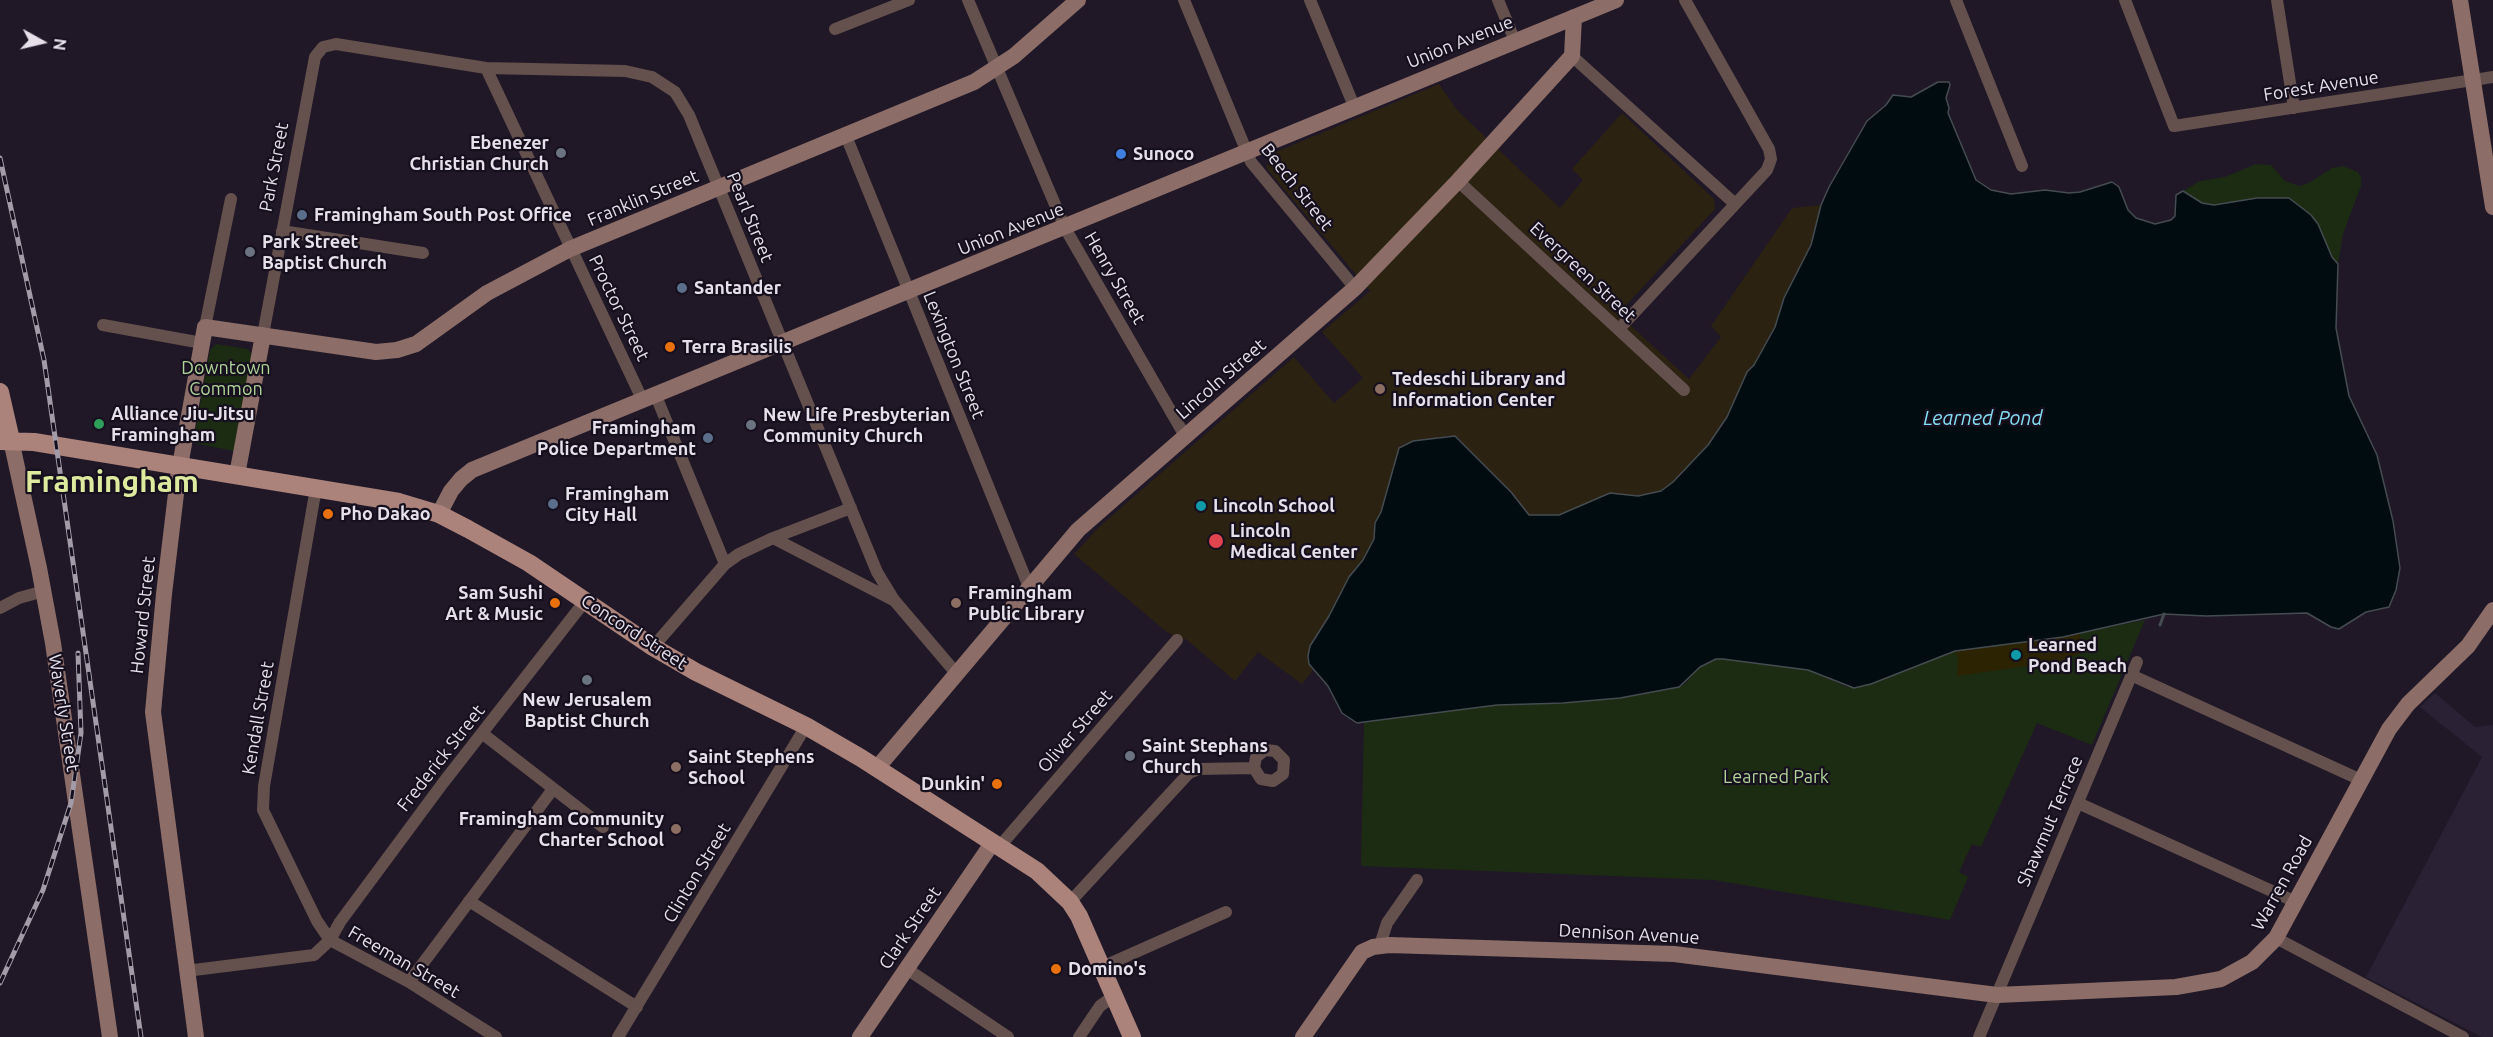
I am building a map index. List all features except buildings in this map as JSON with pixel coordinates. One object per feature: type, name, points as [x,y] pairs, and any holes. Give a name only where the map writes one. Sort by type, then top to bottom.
[{"type":"main road","name":"Waverly Street","points":[[0,392],[5,440]]},
{"type":"main road","name":"Concord Street","points":[[5,440],[34,442],[399,502],[439,514],[530,563],[653,647],[696,672],[806,726],[877,768],[1038,871],[1070,902],[1079,916],[1132,1037]]},
{"type":"street","points":[[835,29],[909,0]]},
{"type":"street","name":"Henry Street","points":[[968,0],[1065,228],[1185,436]]},
{"type":"street","name":"Franklin Street","points":[[103,325],[204,335],[263,335],[363,351],[397,350],[416,344],[492,289],[570,249],[974,82],[998,68],[1078,0]]},
{"type":"street","name":"Beech Street","points":[[1184,0],[1246,152],[1258,173],[1354,288]]},
{"type":"street","points":[[1310,0],[1354,106]]},
{"type":"street","points":[[1498,0],[1515,41]]},
{"type":"street","name":"Union Avenue","points":[[439,514],[460,479],[472,470],[1616,0]]},
{"type":"street","points":[[1619,329],[1770,165],[1769,149],[1685,0]]},
{"type":"street","points":[[1956,0],[2022,166]]},
{"type":"street","name":"Forest Avenue","points":[[2124,0],[2174,126],[2493,77]]},
{"type":"street","points":[[2277,0],[2294,108]]},
{"type":"street","points":[[2460,0],[2493,207]]},
{"type":"street","points":[[1574,17],[1572,56],[1734,203]]},
{"type":"street","name":"Pearl Street","points":[[323,47],[336,44],[486,68],[625,71],[652,77],[675,92],[689,115],[877,572],[894,600],[956,673]]},
{"type":"street","name":"Park Street","points":[[237,475],[315,57],[323,47]]},
{"type":"street","name":"Lincoln Street","points":[[877,768],[1029,587],[1093,515],[1354,288],[1458,181],[1572,56]]},
{"type":"street","name":"Proctor Street","points":[[486,68],[570,249],[650,398],[698,498],[725,564]]},
{"type":"street","name":"Lexington Street","points":[[846,136],[1029,587]]},
{"type":"street","name":"Evergreen Street","points":[[1458,181],[1684,390]]},
{"type":"street","name":"Howard Street","points":[[196,1037],[153,712],[164,594],[180,465],[231,200]]},
{"type":"street","points":[[282,231],[423,253]]},
{"type":"street","name":"Waverly Street","points":[[5,440],[44,591],[110,1037]]},
{"type":"street","name":"Kendall Street","points":[[316,488],[262,800],[267,821],[317,921],[330,940]]},
{"type":"street","points":[[653,647],[725,564],[739,554],[773,537],[851,508]]},
{"type":"street","points":[[773,537],[894,600]]},
{"type":"street","points":[[0,608],[19,598],[44,591]]},
{"type":"street","name":"Frederick Street","points":[[330,940],[340,922],[443,783],[585,601]]},
{"type":"street","name":"Warren Road","points":[[1997,995],[2208,983],[2243,969],[2276,938],[2398,715],[2456,659],[2493,610]]},
{"type":"street","name":"Oliver Street","points":[[997,844],[1177,640]]},
{"type":"street","name":"Shawmut Terrace","points":[[1979,1037],[2137,662]]},
{"type":"street","points":[[2132,675],[2361,780]]},
{"type":"street","name":"Clinton Street","points":[[618,1037],[806,726]]},
{"type":"street","points":[[483,734],[603,827]]},
{"type":"street","points":[[1070,902],[1180,780],[1199,769],[1254,768]]},
{"type":"street","points":[[409,982],[553,789]]},
{"type":"street","points":[[2078,803],[2296,902]]},
{"type":"street","name":"Clark Street","points":[[860,1037],[997,844]]},
{"type":"street","points":[[1303,1037],[1362,952],[1380,945],[1387,923],[1417,880]]},
{"type":"street","points":[[469,901],[637,1006]]},
{"type":"street","points":[[1102,967],[1226,912]]},
{"type":"street","points":[[2276,938],[2463,1037]]},
{"type":"street","name":"Freeman Street","points":[[186,971],[314,955],[330,940],[409,982],[482,1033],[496,1037]]},
{"type":"street","name":"Dennison Avenue","points":[[1380,945],[1674,954],[1997,995]]},
{"type":"street","points":[[907,969],[1008,1037]]},
{"type":"street","points":[[1078,1037],[1100,1006],[1114,996]]},
{"type":"shaded area","points":[[1439,84],[1457,110],[1560,208],[1583,180],[1572,169],[1622,113],[1714,199],[1715,209],[1618,314],[1689,379],[1721,337],[1711,326],[1792,208],[1821,205],[1811,245],[1784,298],[1775,327],[1754,365],[1747,372],[1727,417],[1708,445],[1673,482],[1661,491],[1638,496],[1610,493],[1559,515],[1529,515],[1511,492],[1468,451],[1459,438],[1446,436],[1403,444],[1399,448],[1381,512],[1375,523],[1374,539],[1325,637],[1311,673],[1302,684],[1258,652],[1235,681],[1187,640],[1168,633],[1074,554],[1099,527],[1294,357],[1334,403],[1363,378],[1322,332],[1370,291],[1267,169],[1267,158],[1271,154]]},
{"type":"shaded area","points":[[2435,693],[2475,727],[2493,725],[2493,1037],[2482,1037],[2366,977],[2482,757],[2420,707]]},
{"type":"green space","points":[[2256,164],[2271,165],[2285,181],[2299,186],[2309,183],[2332,168],[2343,166],[2358,172],[2361,186],[2343,234],[2338,264],[2332,257],[2318,224],[2306,210],[2289,199],[2257,198],[2214,205],[2202,203],[2183,191],[2200,181],[2225,177]]},
{"type":"green space","name":"Downtown Common","points":[[216,344],[248,349],[252,355],[234,451],[193,443],[210,350]]},
{"type":"green space","name":"Learned Park","points":[[2145,620],[2092,745],[2037,723],[1981,847],[1972,844],[1959,872],[1968,877],[1950,920],[1714,880],[1361,866],[1364,722],[1497,705],[1620,698],[1679,687],[1685,684],[1698,668],[1718,659],[1738,659],[1808,670],[1847,687],[1862,687],[1955,651],[2044,640]]},
{"type":"sand","name":"Learned Pond Beach","points":[[2080,633],[2081,653],[2060,661],[1957,676],[1958,658],[1955,651]]},
{"type":"water","name":"Learned Pond","points":[[1938,82],[1949,82],[1946,98],[1948,113],[1976,180],[1991,190],[2011,194],[2045,190],[2069,193],[2112,182],[2119,187],[2128,210],[2136,218],[2155,224],[2171,220],[2175,216],[2176,195],[2183,191],[2202,203],[2214,205],[2257,198],[2289,198],[2311,215],[2318,224],[2332,257],[2338,264],[2336,328],[2349,396],[2377,455],[2393,521],[2400,568],[2396,590],[2389,607],[2366,612],[2339,629],[2307,613],[2206,616],[2164,614],[2063,637],[1955,651],[1871,684],[1854,688],[1808,670],[1716,659],[1700,667],[1679,687],[1620,698],[1497,705],[1357,723],[1342,713],[1328,686],[1309,664],[1310,646],[1349,577],[1363,560],[1374,539],[1375,523],[1381,512],[1399,448],[1413,441],[1455,436],[1511,492],[1529,515],[1559,515],[1610,493],[1638,496],[1661,491],[1673,482],[1708,445],[1727,417],[1747,372],[1754,365],[1775,327],[1784,298],[1811,245],[1821,205],[1829,187],[1867,121],[1886,105],[1893,95],[1911,97]]},
{"type":"waterway","points":[[2160,625],[2164,614]]},
{"type":"railway","points":[[0,158],[44,360],[141,1037]]},
{"type":"railway","points":[[0,983],[43,890],[71,803],[81,733],[78,653]]},
{"type":"place","name":"Ebenezer Christian Church","points":[[561,153]]},
{"type":"place","name":"Sunoco","points":[[1121,154]]},
{"type":"place","name":"Framingham South Post Office","points":[[302,215]]},
{"type":"place","name":"Park Street Baptist Church","points":[[250,252]]},
{"type":"place","name":"Santander","points":[[682,288]]},
{"type":"place","name":"Terra Brasilis","points":[[670,347]]},
{"type":"place","name":"Tedeschi Library and Information Center","points":[[1380,389]]},
{"type":"place","name":"Alliance Jiu-Jitsu Framingham","points":[[99,424]]},
{"type":"place","name":"New Life Presbyterian Community Church","points":[[751,425]]},
{"type":"place","name":"Framingham Police Department","points":[[708,438]]},
{"type":"place","name":"Framingham City Hall","points":[[553,504]]},
{"type":"place","name":"Lincoln School","points":[[1201,506]]},
{"type":"place","name":"Pho Dakao","points":[[328,514]]},
{"type":"place","name":"Lincoln Medical Center","points":[[1216,541]]},
{"type":"place","name":"Sam Sushi Art & Music","points":[[555,603]]},
{"type":"place","name":"Framingham Public Library","points":[[956,603]]},
{"type":"place","name":"Learned Pond Beach","points":[[2016,655]]},
{"type":"place","name":"New Jerusalem Baptist Church","points":[[587,680]]},
{"type":"place","name":"Saint Stephans Church","points":[[1130,756]]},
{"type":"place","name":"Saint Stephens School","points":[[676,767]]},
{"type":"place","name":"Dunkin'","points":[[997,784]]},
{"type":"place","name":"Framingham Community Charter School","points":[[676,829]]},
{"type":"place","name":"Domino's","points":[[1056,969]]},
{"type":"district","name":"Framingham","points":[[112,482]]}]
